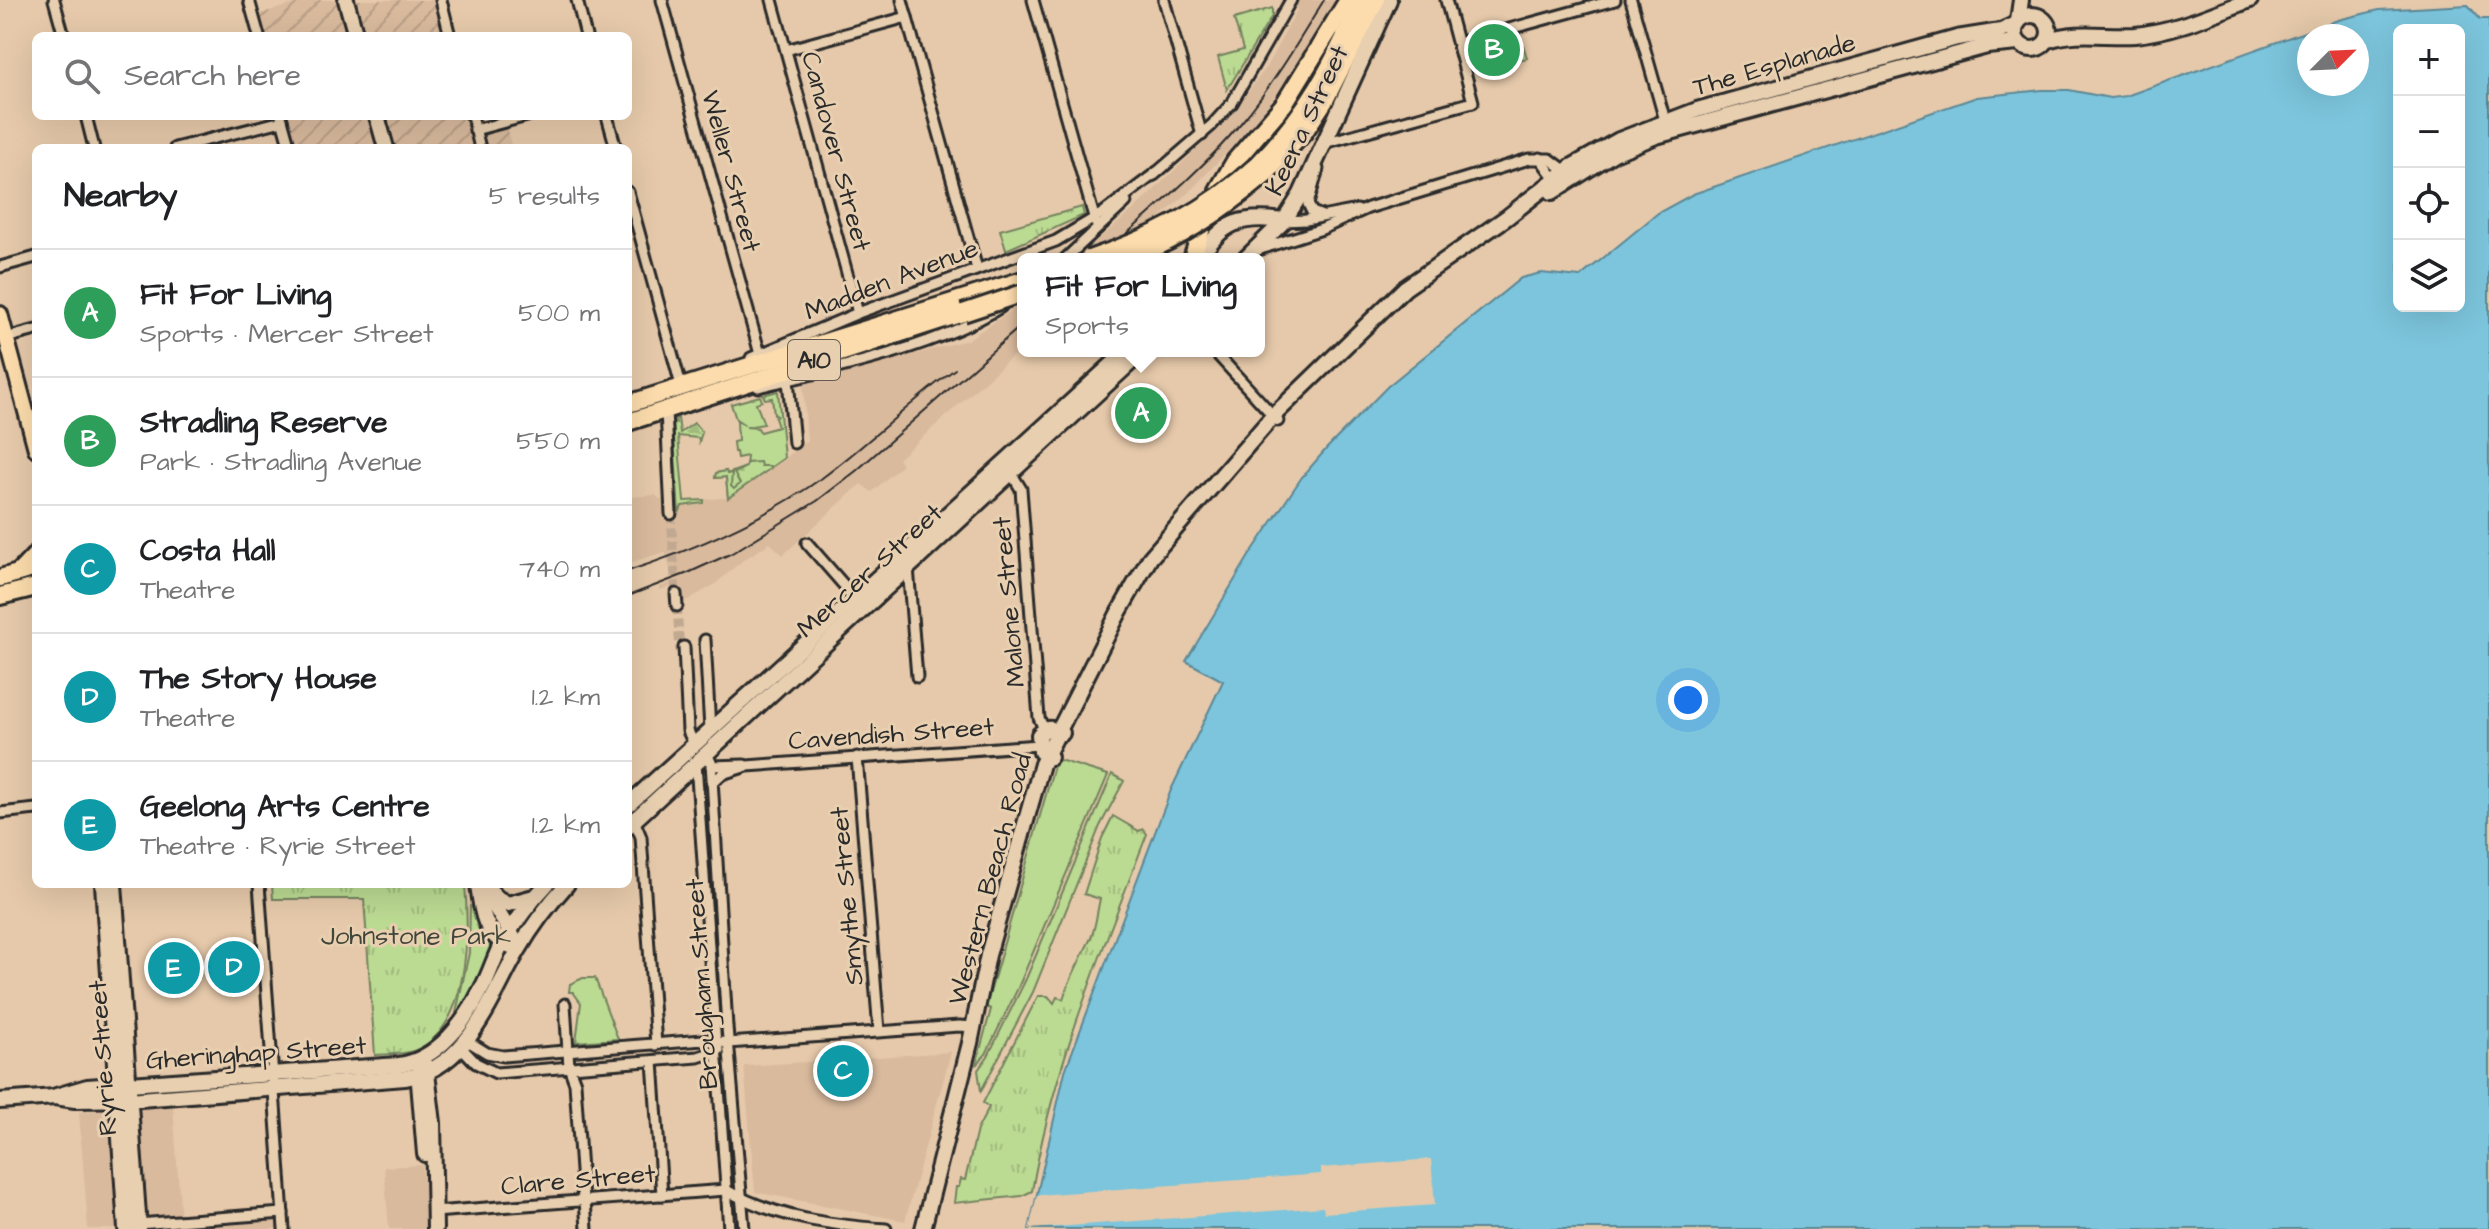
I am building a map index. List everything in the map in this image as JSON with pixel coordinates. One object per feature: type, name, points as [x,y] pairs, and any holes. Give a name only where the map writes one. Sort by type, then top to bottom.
[{"type":"highway","points":[[1218,190],[1235,161],[1284,104],[1348,0]]},
{"type":"highway","points":[[1107,253],[1142,241],[1180,222],[1261,170],[1311,100],[1334,61],[1362,0]]},
{"type":"highway","points":[[1142,253],[1202,223],[1304,132],[1324,102],[1376,0]]},
{"type":"highway","points":[[1194,253],[1201,231]]},
{"type":"highway","name":"A10","points":[[632,421],[961,307],[1017,283]]},
{"type":"highway","name":"A10","points":[[632,403],[961,307],[1017,294]]},
{"type":"highway","points":[[0,578],[32,569]]},
{"type":"highway","points":[[0,596],[32,588]]},
{"type":"main road","points":[[0,314],[32,429]]},
{"type":"main road","points":[[18,572],[32,557]]},
{"type":"street","points":[[54,0],[63,32]]},
{"type":"street","points":[[249,0],[258,32]]},
{"type":"street","points":[[346,0],[355,32]]},
{"type":"street","points":[[441,0],[449,32]]},
{"type":"street","points":[[577,0],[585,32]]},
{"type":"street","name":"Weller Street","points":[[662,0],[760,354]]},
{"type":"street","name":"Candover Street","points":[[772,0],[858,313]]},
{"type":"street","points":[[902,0],[977,269]]},
{"type":"street","points":[[1033,0],[1096,224]]},
{"type":"street","points":[[1164,0],[1202,135]]},
{"type":"street","name":"Keera Street","points":[[1251,253],[1284,221],[1305,186],[1389,0]]},
{"type":"street","points":[[1322,216],[1311,211],[1308,202],[1324,144],[1473,102],[1446,0]]},
{"type":"street","points":[[1458,43],[1575,5],[1615,0]]},
{"type":"street","points":[[1631,0],[1667,127]]},
{"type":"street","points":[[2021,0],[2015,35],[2018,43],[2034,49],[2048,40],[2070,34],[2135,35],[2163,31],[2250,0]]},
{"type":"street","points":[[2028,0],[2049,30],[2048,40]]},
{"type":"street","points":[[1278,1],[1288,5]]},
{"type":"street","name":"Madden Avenue","points":[[1070,253],[1096,224],[1202,135],[1227,109],[1288,5]]},
{"type":"street","points":[[2017,22],[2026,15],[2093,33]]},
{"type":"street","points":[[786,50],[907,17]]},
{"type":"street","name":"The Esplanade","points":[[1667,127],[1697,110],[1957,38],[2001,31],[2017,22]]},
{"type":"street","name":"The Esplanade","points":[[1563,179],[1619,140],[1987,46],[2018,43]]},
{"type":"street","points":[[87,120],[93,144]]},
{"type":"street","points":[[189,144],[279,120]]},
{"type":"street","points":[[282,120],[289,144]]},
{"type":"street","points":[[378,120],[385,144]]},
{"type":"street","points":[[473,120],[479,144]]},
{"type":"street","points":[[475,130],[512,120]]},
{"type":"street","points":[[608,120],[615,144]]},
{"type":"street","points":[[1204,253],[1213,239],[1234,223],[1255,218],[1284,221],[1368,208],[1529,159],[1540,158],[1563,179]]},
{"type":"street","name":"Western Beach Road","points":[[923,1229],[974,1027],[988,955],[1045,752],[1150,558],[1276,418],[1405,288],[1563,179]]},
{"type":"street","points":[[632,205],[689,386]]},
{"type":"street","points":[[1255,253],[1322,229],[1368,208]]},
{"type":"street","name":"Madden Avenue","points":[[1025,253],[1096,224]]},
{"type":"street","name":"Madden Avenue","points":[[689,386],[858,313],[1015,257]]},
{"type":"street","points":[[0,267],[32,258]]},
{"type":"street","points":[[673,513],[666,410],[788,380],[938,337],[967,326],[1001,307]]},
{"type":"street","points":[[6,338],[32,331]]},
{"type":"street","name":"Mercer Street","points":[[632,822],[859,603],[908,567],[1121,357]]},
{"type":"street","name":"Mercer Street","points":[[632,799],[702,756],[710,730],[859,603],[1136,357]]},
{"type":"street","points":[[1220,357],[1276,418]]},
{"type":"street","points":[[788,380],[794,443]]},
{"type":"street","name":"Malone Street","points":[[1007,469],[1021,489],[1039,718],[1055,731]]},
{"type":"street","points":[[807,543],[859,603]]},
{"type":"street","points":[[908,567],[917,677]]},
{"type":"street","points":[[705,640],[710,730]]},
{"type":"street","name":"Brougham Street","points":[[682,649],[689,733],[712,783],[728,1043],[744,1229]]},
{"type":"street","points":[[707,700],[715,712],[730,713]]},
{"type":"street","name":"Cavendish Street","points":[[702,756],[747,766],[857,757],[1045,752]]},
{"type":"street","name":"Brougham Street","points":[[702,756],[716,1046],[729,1229]]},
{"type":"street","name":"Smythe Street","points":[[857,757],[879,1031]]},
{"type":"street","name":"Cavendish Street","points":[[712,783],[722,774],[747,766]]},
{"type":"street","points":[[0,813],[32,809]]},
{"type":"street","points":[[632,824],[642,838],[656,1045]]},
{"type":"street","name":"Ryrie Street","points":[[103,888],[134,1227]]},
{"type":"street","name":"Ryrie Street","points":[[114,888],[123,1092]]},
{"type":"street","points":[[259,888],[284,1229]]},
{"type":"street","points":[[479,888],[483,916],[493,936],[506,938],[519,948]]},
{"type":"street","points":[[487,888],[506,938]]},
{"type":"street","points":[[489,888],[505,903],[516,904],[535,897]]},
{"type":"street","points":[[459,1040],[506,938],[543,888]]},
{"type":"street","points":[[435,1229],[433,1191],[423,1135],[423,1074],[427,1057],[459,1040],[490,1005],[519,948],[564,888]]},
{"type":"street","points":[[565,1004],[587,1229]]},
{"type":"street","points":[[459,1040],[496,1056],[656,1045],[716,1046],[879,1031],[974,1027]]},
{"type":"street","points":[[459,1040],[476,1063]]},
{"type":"street","name":"Gheringhap Street","points":[[0,1101],[55,1097],[77,1089],[123,1092],[345,1076],[423,1074],[444,1061],[459,1040]]},
{"type":"street","points":[[444,1061],[460,1059],[496,1073],[701,1057],[716,1046]]},
{"type":"street","name":"Gheringhap Street","points":[[345,1076],[427,1057]]},
{"type":"street","points":[[653,1061],[662,1195]]},
{"type":"street","points":[[726,1190],[742,1199],[812,1222],[886,1229]]},
{"type":"street","name":"Clare Street","points":[[434,1212],[726,1190]]},
{"type":"street","points":[[134,1227],[283,1213]]},
{"type":"shaded area","points":[[308,0],[447,0],[456,32],[264,32],[259,14]]},
{"type":"shaded area","points":[[1298,0],[1337,0],[1306,53],[1254,124],[1190,191],[1120,253],[1082,253],[1132,211],[1230,117],[1265,69],[1297,10]]},
{"type":"shaded area","points":[[287,120],[504,120],[511,144],[294,144]]},
{"type":"shaded area","points":[[1017,307],[1017,352],[898,459],[902,465],[872,492],[861,484],[783,555],[770,543],[714,585],[672,609],[671,587],[660,590],[659,587],[674,581],[665,552],[632,562],[632,497],[655,495],[665,500],[666,513],[679,513],[678,502],[732,497],[807,441],[803,384],[967,340]]},
{"type":"shaded area","points":[[951,1052],[905,1221],[755,1192],[744,1066]]},
{"type":"shaded area","points":[[173,1104],[181,1221],[277,1217],[278,1229],[88,1229],[79,1112]]},
{"type":"shaded area","points":[[422,1165],[429,1229],[389,1229],[384,1167]]},
{"type":"green space","points":[[1272,8],[1272,16],[1227,90],[1218,57],[1243,50],[1234,19]]},
{"type":"green space","points":[[1519,32],[1527,58],[1499,65],[1496,54],[1468,62],[1463,47]]},
{"type":"green space","points":[[1082,207],[1084,215],[1006,250],[1000,230]]},
{"type":"green space","points":[[778,391],[784,458],[728,498],[726,477],[715,478],[716,473],[726,471],[727,474],[746,467],[747,456],[737,458],[734,452],[733,442],[738,441],[737,421],[745,425],[736,419],[731,404],[760,396],[762,401],[756,403],[764,424],[746,427],[758,428],[760,432],[778,427],[772,398],[765,399],[763,395]]},
{"type":"green space","points":[[678,418],[680,433],[694,423],[702,432],[699,442],[698,438],[678,436],[684,501],[704,500],[704,503],[682,506],[679,513],[673,422],[676,423],[675,419]]},
{"type":"green space","points":[[760,462],[761,466],[771,468],[728,498],[726,477],[715,478],[716,473],[732,473],[731,486],[734,489],[740,484],[734,473],[746,467],[746,463]]},
{"type":"green space","points":[[1056,759],[1108,775],[1018,988],[986,1054],[976,1065],[991,1009],[986,1007]]},
{"type":"green space","points":[[1112,774],[1124,781],[1100,826],[1033,992],[981,1091],[978,1070],[1026,979]]},
{"type":"green space","points":[[1113,816],[1139,831],[1143,829],[1147,834],[1066,1054],[1052,1099],[1032,1191],[1022,1196],[954,1203],[956,1187],[959,1187],[961,1179],[965,1180],[977,1130],[989,1107],[983,1103],[1038,996],[1048,996],[1054,1003],[1057,997],[1063,999],[1091,938],[1100,899],[1084,894],[1102,838]]},
{"type":"green space","name":"Johnstone Park","points":[[272,888],[465,888],[467,927],[462,976],[448,1020],[435,1037],[413,1051],[375,1055],[364,899],[273,899]]},
{"type":"green space","points":[[470,906],[478,913],[491,948],[468,1003],[459,1016],[456,1013],[469,953]]},
{"type":"green space","points":[[583,978],[595,978],[618,1039],[576,1042],[581,1003],[573,992],[569,992],[570,984]]},
{"type":"water","points":[[2468,5],[2480,19],[2489,19],[2489,1229],[1029,1229],[1065,1071],[1171,790],[1223,681],[1186,661],[1249,556],[1302,477],[1388,386],[1521,278],[1541,273],[1580,277],[1658,213],[1693,194],[1977,97],[2042,90],[2069,90],[2110,98],[2126,96],[2297,35],[2297,96],[2369,96],[2369,24],[2327,24],[2379,10]]},
{"type":"pier","points":[[1431,1159],[1435,1205],[1324,1213],[1323,1207],[1029,1229],[1037,1195],[1321,1174],[1321,1168]]},
{"type":"tunnel","points":[[671,514],[676,594]]},
{"type":"tunnel","points":[[677,606],[680,651]]},
{"type":"railway","points":[[1105,253],[1172,194],[1253,109],[1324,0]]},
{"type":"railway","points":[[632,594],[732,553],[817,501],[856,471],[1017,329]]},
{"type":"railway","points":[[632,570],[728,532],[800,493],[839,465],[955,369]]},
{"type":"place","name":"Stradling Reserve","points":[[1494,50]]},
{"type":"place","name":"Fit For Living","points":[[1141,413]]},
{"type":"place","name":"The Story House","points":[[234,967]]},
{"type":"place","name":"Geelong Arts Centre","points":[[174,968]]},
{"type":"place","name":"Costa Hall","points":[[843,1071]]}]
